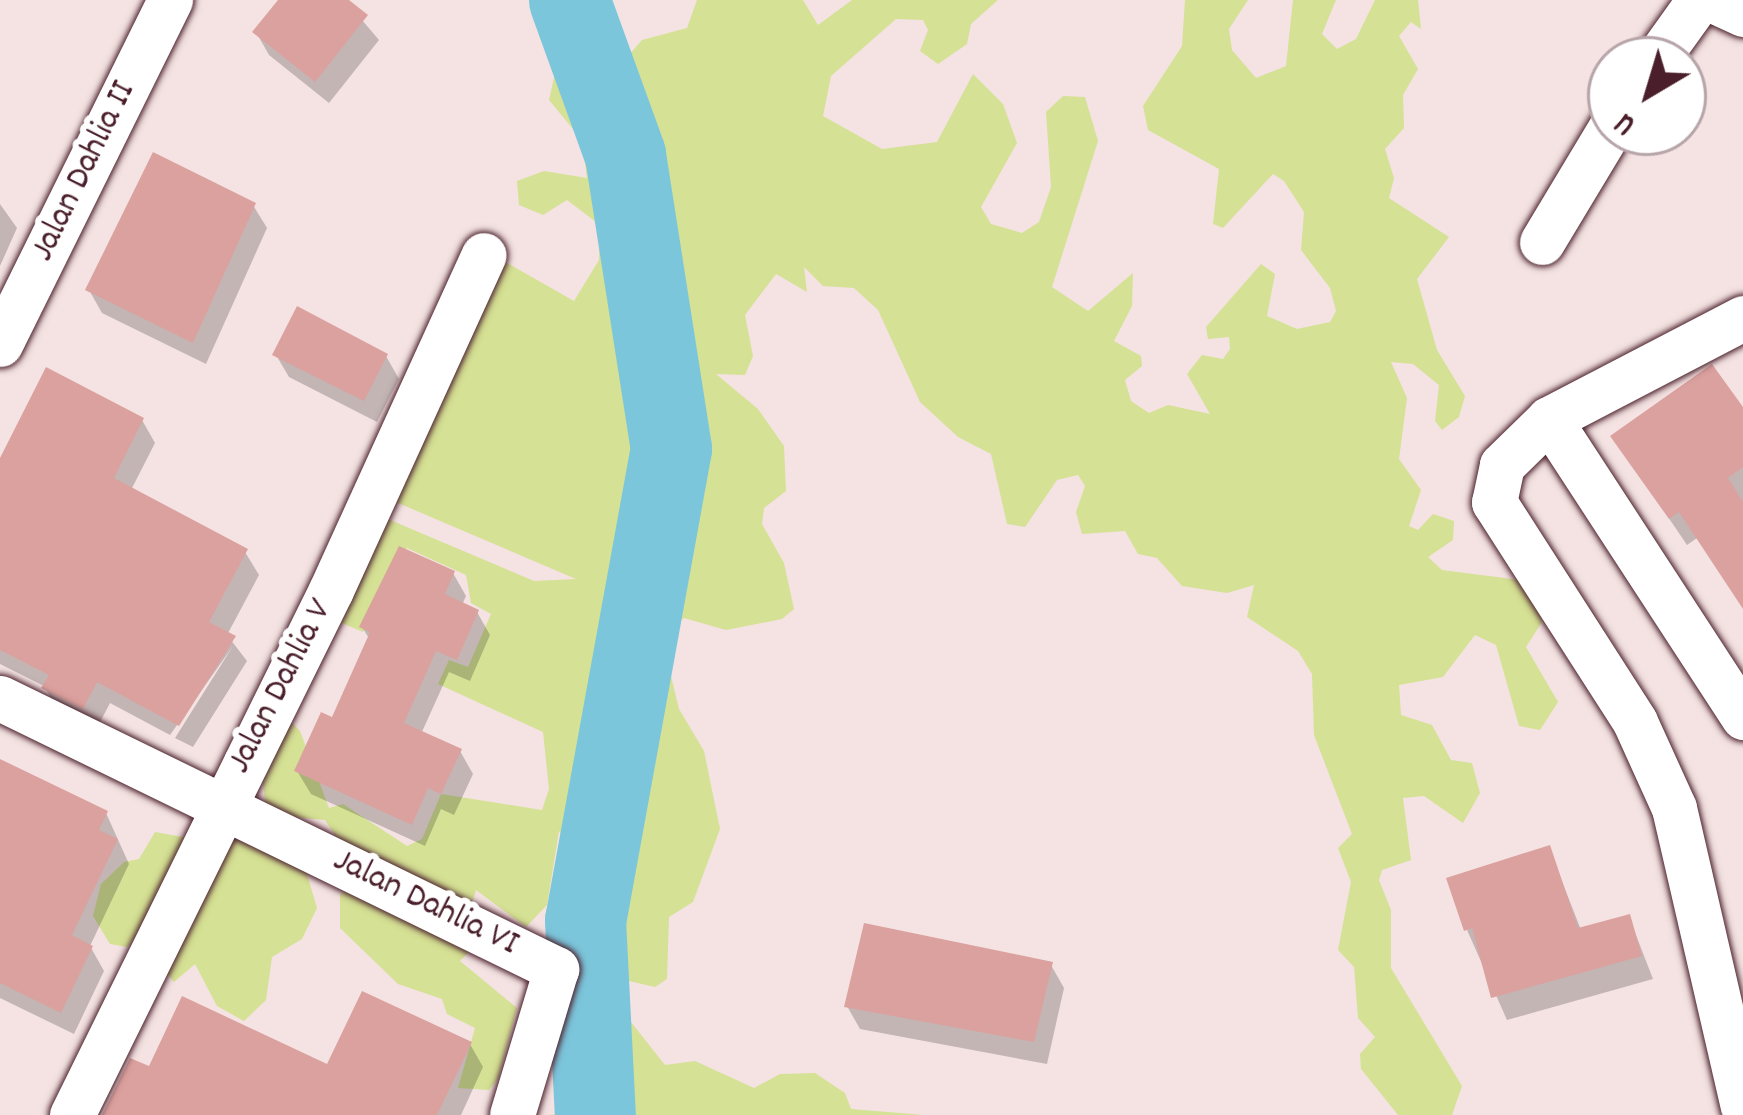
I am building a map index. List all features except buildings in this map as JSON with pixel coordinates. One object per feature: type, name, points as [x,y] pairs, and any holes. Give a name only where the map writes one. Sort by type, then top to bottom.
[{"type":"street","name":"Jalan Dahlia II","points":[[0,344],[170,0]]},
{"type":"street","points":[[1673,36],[1699,0]]},
{"type":"street","points":[[1713,0],[1743,14]]},
{"type":"street","points":[[1542,242],[1594,156]]},
{"type":"street","name":"Jalan Dahlia V","points":[[72,1115],[331,590],[484,255]]},
{"type":"street","points":[[1743,319],[1549,418],[1502,465],[1494,502],[1635,722],[1674,808],[1743,1106]]},
{"type":"street","points":[[1549,418],[1743,717]]},
{"type":"street","points":[[0,698],[221,805]]},
{"type":"street","name":"Jalan Dahlia VI","points":[[221,805],[556,969],[512,1115]]},
{"type":"green space","points":[[697,0],[803,0],[818,25],[852,0],[998,0],[971,24],[967,44],[938,64],[920,51],[928,30],[923,20],[896,19],[831,76],[823,116],[882,149],[937,142],[973,74],[1003,104],[1017,143],[981,207],[991,224],[1022,233],[1039,222],[1051,187],[1046,112],[1063,96],[1085,97],[1098,141],[1052,287],[1088,311],[1133,273],[1132,306],[1114,341],[1141,356],[1142,366],[1125,380],[1131,401],[1149,413],[1168,405],[1210,414],[1187,374],[1202,355],[1223,359],[1230,349],[1229,337],[1208,339],[1206,327],[1261,264],[1275,274],[1267,316],[1297,329],[1330,322],[1336,311],[1330,288],[1301,250],[1304,212],[1284,181],[1273,174],[1223,228],[1213,224],[1219,169],[1148,130],[1143,106],[1182,46],[1185,0],[1248,0],[1229,29],[1232,50],[1256,78],[1286,66],[1293,0],[1336,0],[1322,34],[1337,49],[1356,39],[1375,0],[1418,0],[1421,29],[1411,22],[1399,36],[1418,69],[1403,95],[1404,128],[1385,149],[1394,178],[1389,198],[1449,237],[1417,279],[1437,350],[1465,396],[1459,417],[1442,430],[1435,421],[1439,385],[1413,364],[1391,362],[1407,398],[1399,459],[1421,490],[1409,526],[1418,530],[1433,514],[1454,521],[1453,540],[1428,557],[1442,570],[1528,581],[1542,622],[1526,647],[1558,702],[1540,730],[1519,726],[1496,645],[1475,635],[1443,677],[1399,685],[1401,715],[1432,725],[1451,760],[1472,763],[1480,793],[1463,823],[1424,796],[1403,798],[1411,860],[1382,870],[1379,880],[1391,910],[1391,968],[1462,1086],[1452,1115],[1398,1115],[1361,1069],[1360,1054],[1375,1037],[1358,1018],[1354,967],[1338,950],[1351,882],[1338,848],[1352,834],[1314,735],[1312,674],[1298,651],[1247,617],[1254,585],[1227,593],[1182,586],[1157,558],[1138,554],[1125,531],[1082,534],[1076,512],[1085,486],[1078,475],[1057,480],[1025,527],[1007,524],[991,454],[958,437],[920,402],[878,310],[854,288],[823,286],[804,267],[807,292],[776,274],[745,315],[753,356],[745,375],[716,374],[758,409],[784,446],[786,491],[764,508],[762,524],[784,563],[794,609],[782,619],[726,630],[684,618],[661,635],[679,709],[704,751],[720,829],[693,902],[669,917],[667,979],[655,987],[629,981],[594,944],[568,934],[559,880],[567,841],[559,831],[547,905],[526,927],[476,890],[468,916],[481,940],[460,961],[517,1008],[498,1079],[489,1090],[458,1088],[475,1028],[447,1014],[442,999],[398,984],[340,928],[340,894],[381,876],[344,849],[325,820],[279,816],[266,806],[261,771],[280,711],[300,731],[329,808],[343,804],[407,846],[422,839],[441,794],[542,810],[549,789],[543,732],[438,684],[449,660],[468,667],[491,614],[471,603],[466,575],[407,548],[363,632],[335,620],[376,514],[534,581],[576,579],[384,497],[493,255],[574,301],[599,260],[600,225],[567,200],[543,215],[519,205],[517,181],[544,171],[587,178],[582,140],[549,100],[557,64],[619,89],[625,135],[646,158],[653,185],[660,153],[629,117],[628,56],[642,40],[687,28]]},
{"type":"green space","points":[[222,824],[301,854],[317,908],[302,939],[272,957],[266,1000],[244,1021],[217,1006],[195,964],[174,982],[163,969],[170,908],[127,947],[110,944],[93,916],[101,884],[124,862],[139,859],[155,832],[183,837],[192,861]]},
{"type":"green space","points":[[607,1007],[623,1012],[665,1065],[695,1061],[754,1088],[780,1074],[815,1073],[845,1093],[851,1109],[924,1115],[548,1115],[585,1111],[589,1097],[561,1031],[576,1025],[599,1033]]},
{"type":"waterway","points":[[569,0],[625,155],[671,448],[585,920],[595,1115]]}]
